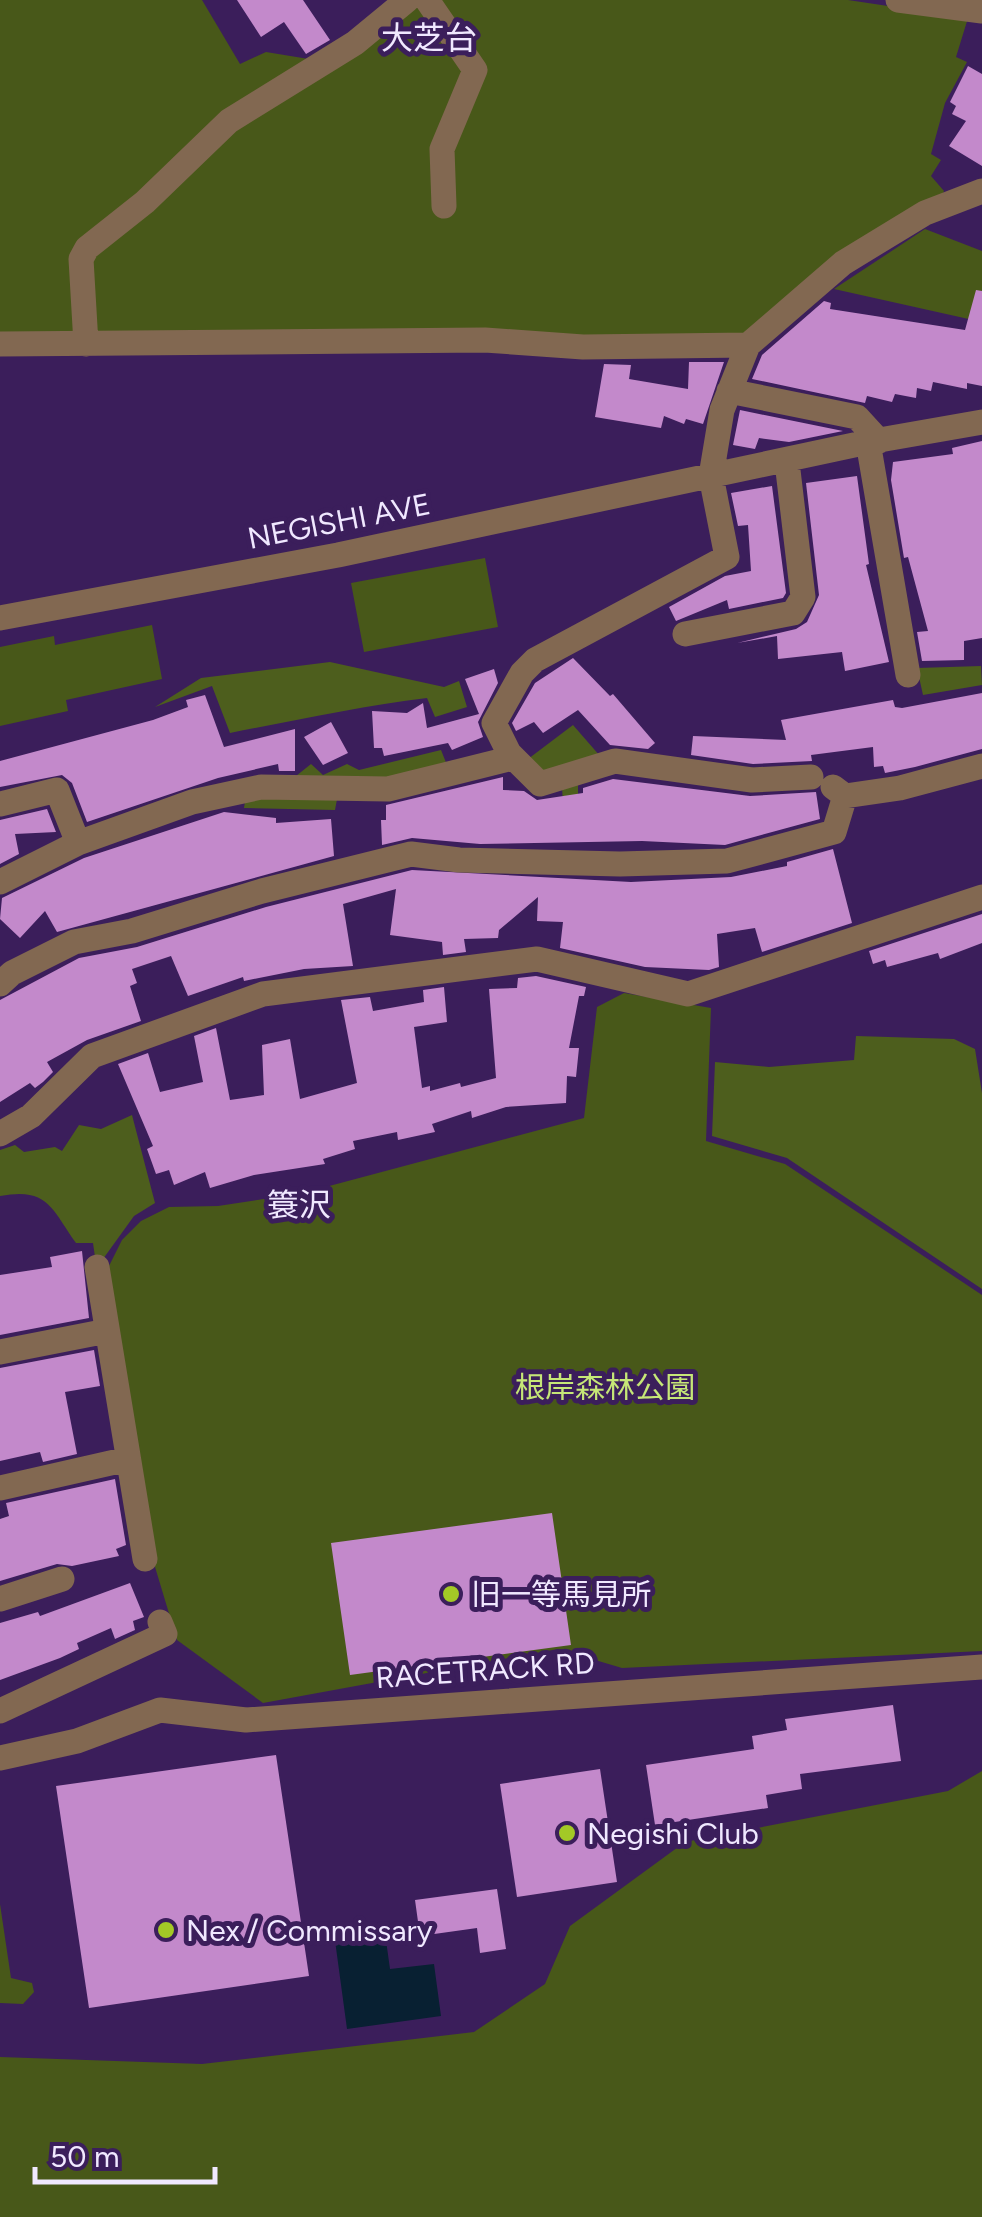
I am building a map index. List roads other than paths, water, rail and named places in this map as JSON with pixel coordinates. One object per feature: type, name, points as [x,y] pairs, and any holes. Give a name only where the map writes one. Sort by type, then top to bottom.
[{"type":"street","points":[[86,344],[81,259],[87,248],[145,202],[229,121],[354,44],[406,0]]},
{"type":"street","points":[[426,0],[475,70],[442,149],[444,206]]},
{"type":"street","points":[[898,0],[982,11]]},
{"type":"street","points":[[982,191],[925,213],[843,264],[748,345],[728,392],[700,480],[727,557],[535,660],[522,674],[494,723],[513,758],[540,784],[615,761],[752,780],[900,788],[982,766]]},
{"type":"street","points":[[0,344],[484,340],[623,348],[748,345]]},
{"type":"street","points":[[728,392],[857,416],[874,442],[908,674]]},
{"type":"street","name":"NEGISHI AVE","points":[[0,618],[982,422]]},
{"type":"street","points":[[685,634],[792,613],[804,597],[787,462]]},
{"type":"street","points":[[0,882],[78,843],[192,802],[261,787],[388,789],[513,758]]},
{"type":"street","points":[[0,984],[12,973],[74,942],[132,931],[262,890],[412,854],[602,864],[726,860],[834,832],[829,786]]},
{"type":"street","points":[[0,804],[57,790],[78,843]]},
{"type":"street","points":[[0,1134],[31,1116],[92,1056],[263,994],[537,959],[688,994],[982,897]]},
{"type":"street","points":[[97,1267],[145,1558]]},
{"type":"street","points":[[0,1352],[108,1331]]},
{"type":"street","points":[[0,1488],[128,1459]]},
{"type":"street","points":[[0,1599],[62,1579]]},
{"type":"street","points":[[0,1711],[165,1634],[160,1622]]},
{"type":"street","name":"RACETRACK RD","points":[[0,1758],[77,1741],[160,1710],[246,1720],[982,1667]]},
{"type":"water","points":[[384,1926],[390,1969],[434,1964],[441,2016],[347,2029],[334,1933]]},
{"type":"place","name":"旧一等馬見所","points":[[451,1594]]},
{"type":"place","name":"Negishi Club","points":[[567,1833]]},
{"type":"place","name":"Nex / Commissary","points":[[166,1930]]},
{"type":"district","name":"大芝台","points":[[429,38]]},
{"type":"district","name":"簑沢","points":[[299,1205]]},
{"type":"park label","name":"根岸森林公園","points":[[605,1387]]}]
